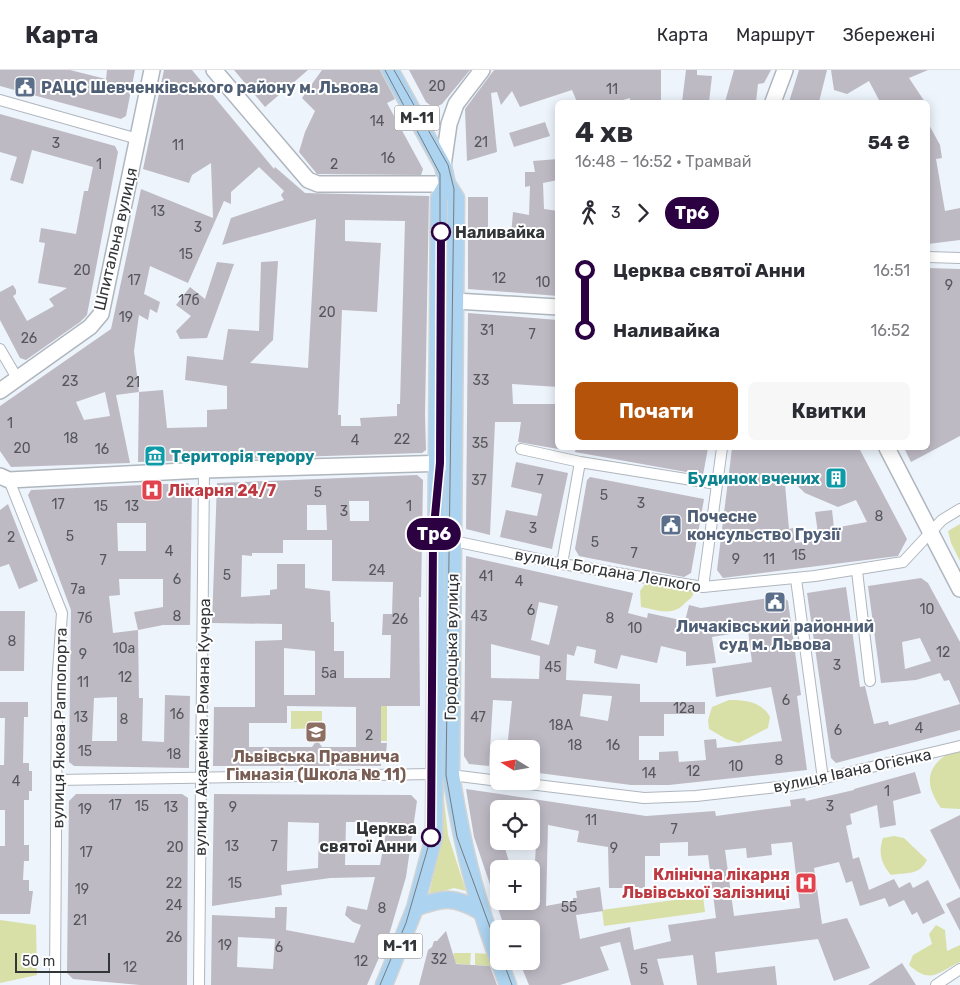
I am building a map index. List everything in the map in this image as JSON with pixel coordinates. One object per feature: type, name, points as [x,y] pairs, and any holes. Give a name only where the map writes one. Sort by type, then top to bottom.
[{"type":"main road","name":"М-11","points":[[390,70],[443,166],[447,184]]},
{"type":"main road","name":"Городоцька вулиця","points":[[447,184],[439,198],[447,301],[445,463],[452,541],[451,775],[460,836],[480,911],[508,985]]},
{"type":"main road","name":"Городоцька вулиця","points":[[434,774],[436,537],[445,463]]},
{"type":"main road","name":"М-11","points":[[384,985],[415,908],[434,837],[434,774]]},
{"type":"main road","points":[[415,908],[433,900],[453,899],[480,911]]},
{"type":"street","name":"Шпитальна вулиця","points":[[0,391],[90,327],[100,314],[152,70]]},
{"type":"street","points":[[214,70],[308,180],[318,184],[447,184]]},
{"type":"street","points":[[443,166],[449,124],[454,109],[482,70]]},
{"type":"street","points":[[774,100],[785,70]]},
{"type":"street","points":[[0,100],[138,139]]},
{"type":"street","points":[[930,257],[960,258]]},
{"type":"street","points":[[447,301],[555,307]]},
{"type":"street","points":[[0,349],[17,378]]},
{"type":"street","points":[[521,449],[580,462],[717,484]]},
{"type":"street","points":[[703,587],[722,450]]},
{"type":"street","points":[[888,450],[960,589]]},
{"type":"street","points":[[562,564],[580,462]]},
{"type":"street","points":[[5,478],[445,463]]},
{"type":"street","name":"вулиця Академіка Романа Кучера","points":[[199,985],[204,470]]},
{"type":"street","name":"вулиця Якова Раппопорта","points":[[5,478],[62,613],[57,686],[55,985]]},
{"type":"street","name":"вулиця Богдана Лепкого","points":[[436,537],[562,564],[703,587],[796,579],[857,571],[903,562],[942,520],[960,509]]},
{"type":"street","points":[[857,571],[870,681]]},
{"type":"street","points":[[796,579],[823,779]]},
{"type":"street","name":"вулиця Івана Огієнка","points":[[540,785],[644,798],[673,798],[796,786],[960,746]]},
{"type":"street","points":[[57,780],[434,774]]},
{"type":"street","points":[[451,775],[490,780]]},
{"type":"street","points":[[936,985],[960,969]]},
{"type":"green space","points":[[960,524],[960,561],[951,543],[948,531]]},
{"type":"green space","points":[[647,581],[694,591],[694,593],[690,599],[675,610],[659,611],[641,607],[640,591]]},
{"type":"green space","points":[[729,700],[752,702],[762,708],[770,717],[768,728],[739,743],[726,739],[709,729],[708,720],[712,707]]},
{"type":"green space","points":[[381,706],[387,706],[387,741],[381,741]]},
{"type":"green space","points":[[291,711],[322,711],[322,728],[291,729]]},
{"type":"green space","points":[[960,747],[960,809],[941,808],[931,788],[931,772],[941,758]]},
{"type":"green space","points":[[439,790],[443,790],[448,835],[466,891],[454,888],[429,895],[442,836]]},
{"type":"green space","points":[[894,836],[904,838],[927,860],[920,869],[891,875],[881,858],[881,843],[883,838]]},
{"type":"green space","points":[[703,896],[705,912],[604,926],[602,910]]},
{"type":"green space","points":[[0,920],[36,925],[37,975],[0,983]]},
{"type":"green space","points":[[936,925],[945,930],[947,951],[960,945],[960,962],[934,975],[923,974],[909,965],[913,955],[932,944],[929,934]]},
{"type":"green space","points":[[454,953],[471,953],[470,965],[451,963]]},
{"type":"green space","points":[[475,953],[488,954],[490,966],[475,965]]},
{"type":"building","points":[[0,70],[70,70],[106,79],[107,70],[135,70],[126,116],[121,119],[0,86]]},
{"type":"building","points":[[164,70],[192,70],[274,169],[275,167],[305,193],[429,196],[426,450],[422,453],[138,462],[139,392],[116,395],[130,463],[11,467],[0,451],[0,406],[111,329],[141,189],[213,218],[211,163],[192,175],[189,183],[143,169]],"holes":[[[259,167],[284,191],[281,195],[284,200],[231,218],[222,245],[316,219],[308,368],[250,363],[273,340],[278,261],[261,262],[259,331],[228,329],[223,360],[187,356],[185,380],[227,386],[227,409],[207,410],[207,427],[167,428],[163,390],[139,392],[134,351],[139,315],[148,320],[150,309],[157,313],[160,302],[144,294],[150,266],[188,283],[224,201],[231,204],[231,192]],[[345,220],[405,221],[400,404],[397,404],[397,416],[360,418],[361,426],[341,426],[341,415],[338,415],[342,310],[377,312],[381,243],[345,241]],[[105,392],[110,416],[84,420],[76,402]]]},
{"type":"building","points":[[234,70],[308,70],[265,107]]},
{"type":"building","points":[[322,70],[380,70],[395,99],[387,103],[423,169],[421,175],[317,174],[299,152],[305,132],[315,111],[302,98]]},
{"type":"building","points":[[409,70],[470,70],[442,104],[434,108],[426,102]]},
{"type":"building","points":[[494,70],[661,70],[661,100],[630,100],[630,98],[623,100],[576,100],[572,90],[520,107],[512,91],[501,105],[497,92],[491,93],[497,152],[467,161],[465,109]]},
{"type":"building","points":[[686,70],[697,70],[697,75],[712,76],[709,100],[682,100]]},
{"type":"building","points":[[734,70],[771,70],[764,83],[758,84],[756,100],[726,100]]},
{"type":"building","points":[[799,70],[827,70],[820,100],[790,100]]},
{"type":"building","points":[[831,70],[928,70],[909,78],[924,100],[879,100],[869,81],[847,94],[834,90]]},
{"type":"building","points":[[0,114],[115,146],[118,152],[87,315],[26,360],[20,358],[0,320],[0,292],[13,285],[16,294],[13,296],[27,321],[54,306],[49,299],[67,288],[38,283],[45,243],[39,242],[41,228],[76,234],[84,191],[88,191],[93,167],[32,150],[23,184],[10,180],[17,157],[0,152]]},
{"type":"building","points":[[545,122],[550,136],[514,147],[509,133]]},
{"type":"building","points":[[930,127],[940,145],[942,158],[936,159],[945,211],[960,208],[960,240],[930,244]]},
{"type":"building","points":[[555,159],[555,181],[543,183],[544,209],[555,211],[555,296],[468,289],[468,197],[488,197],[488,232],[511,236],[513,212],[529,215],[530,186],[525,187],[525,172],[535,172],[533,161]]},
{"type":"building","points":[[217,262],[234,264],[207,338],[180,339],[176,331],[191,316],[176,305],[190,287],[205,299]]},
{"type":"building","points":[[930,268],[960,269],[960,436],[911,462],[905,450],[930,450]]},
{"type":"building","points":[[468,313],[555,320],[555,387],[512,384],[513,404],[555,404],[555,448],[518,442],[521,422],[495,422],[490,535],[466,529]]},
{"type":"building","points":[[576,450],[708,450],[703,475],[575,452]]},
{"type":"building","points":[[732,450],[860,450],[907,539],[898,556],[723,578],[717,570]],"holes":[[[784,473],[805,493],[838,507],[856,500],[867,522],[834,528],[832,510],[815,512],[819,540],[795,543],[793,528],[789,529]]]},
{"type":"building","points":[[516,462],[568,473],[552,549],[500,537],[506,510],[537,516],[542,494],[511,487]]},
{"type":"building","points":[[417,475],[423,480],[421,597],[419,597],[420,706],[381,706],[381,743],[387,743],[386,753],[381,753],[381,766],[213,766],[214,707],[255,707],[255,641],[282,640],[282,624],[212,623],[217,483]],"holes":[[[349,501],[369,501],[369,521],[350,521]],[[307,505],[326,505],[327,530],[307,530]],[[283,540],[332,540],[332,581],[393,582],[392,614],[383,614],[382,635],[391,635],[390,678],[344,678],[344,651],[334,651],[334,622],[331,622],[330,591],[305,588],[305,564],[277,564],[277,589],[270,590],[270,595],[241,597],[242,555],[252,556],[252,553],[283,553]],[[284,648],[315,651],[315,695],[284,695]],[[287,706],[356,707],[356,747],[322,747],[317,740],[312,747],[249,747],[249,723],[287,723]]]},
{"type":"building","points":[[590,477],[704,499],[691,573],[684,577],[579,556],[575,549],[587,480]]},
{"type":"building","points":[[188,483],[192,489],[190,625],[163,625],[138,630],[139,698],[143,698],[142,741],[164,742],[165,695],[190,696],[189,768],[74,766],[69,762],[71,610],[28,495],[31,490]],"holes":[[[117,523],[146,523],[146,551],[118,551]],[[119,579],[163,579],[163,607],[134,612],[138,630],[113,633],[109,596],[120,595]],[[117,697],[117,741],[92,741],[94,698]]]},
{"type":"building","points":[[8,504],[38,581],[19,589],[9,564],[0,567],[0,510]]},
{"type":"building","points":[[466,556],[633,593],[628,613],[647,618],[648,613],[685,621],[689,605],[701,608],[782,596],[788,601],[801,695],[797,696],[807,770],[669,785],[631,785],[540,773],[540,740],[508,740],[512,701],[493,700],[489,766],[469,764],[464,756]],"holes":[[[539,602],[558,606],[549,645],[531,640]],[[748,631],[752,662],[712,668],[716,697],[771,687],[782,741],[717,748],[716,739],[704,740],[706,760],[679,762],[678,751],[659,752],[659,760],[639,760],[639,736],[664,736],[664,714],[705,714],[705,702],[640,702],[640,684],[566,680],[567,654],[574,656],[577,646],[596,650],[594,663],[617,669],[621,655],[657,663],[661,646],[686,652],[686,666],[716,663],[712,637]],[[491,644],[540,656],[539,679],[491,678]],[[583,694],[612,696],[608,721],[580,716]]]},
{"type":"building","points":[[921,578],[928,583],[960,642],[960,704],[949,680],[944,681],[940,673],[916,680],[881,683],[868,586]],"holes":[[[920,638],[931,661],[905,669],[902,642]]]},
{"type":"building","points":[[846,587],[860,687],[865,686],[874,724],[888,721],[889,725],[960,704],[960,730],[836,763],[831,758],[807,593]]},
{"type":"building","points":[[0,611],[25,611],[24,671],[0,671]]},
{"type":"building","points":[[0,702],[28,702],[28,717],[24,717],[23,763],[29,763],[29,771],[32,771],[32,791],[29,791],[29,800],[24,800],[24,845],[29,845],[29,861],[24,861],[23,880],[29,880],[29,891],[33,891],[30,914],[0,914],[0,846],[5,846],[5,810],[0,810],[0,765],[4,765],[5,718],[0,718]]},
{"type":"building","points":[[915,772],[921,793],[893,801],[896,825],[880,828],[877,805],[850,814],[852,824],[846,826],[853,859],[859,857],[869,890],[894,879],[899,888],[910,882],[913,888],[928,880],[945,913],[923,924],[917,912],[912,915],[904,900],[889,907],[885,898],[860,906],[852,881],[846,883],[839,862],[814,868],[822,924],[847,918],[870,968],[834,981],[818,939],[715,952],[717,973],[775,966],[777,985],[697,985],[693,955],[657,959],[664,985],[631,985],[620,942],[600,947],[609,970],[560,985],[529,985],[523,970],[540,970],[540,920],[502,920],[499,910],[540,910],[540,860],[535,860],[536,850],[540,850],[540,800],[646,816],[715,811],[716,816],[791,806],[790,800],[805,798],[806,801],[854,790]],"holes":[[[548,825],[579,831],[577,842],[608,847],[609,888],[645,888],[645,856],[660,856],[660,843],[688,842],[688,856],[708,855],[716,918],[668,925],[671,941],[634,950],[630,927],[580,939],[576,915],[603,911],[600,887],[576,891],[577,898],[573,898],[573,901],[546,906]],[[792,842],[800,908],[734,916],[725,850],[746,848],[747,858],[772,855],[771,844]]]},
{"type":"building","points":[[466,789],[539,800],[490,800],[490,850],[506,850],[508,860],[490,860],[490,884],[474,837]]},
{"type":"building","points":[[76,794],[182,794],[188,798],[187,985],[140,985],[73,979],[67,973],[69,801]]},
{"type":"building","points":[[214,794],[411,795],[417,801],[406,877],[389,935],[367,985],[211,985],[212,915],[275,918],[275,907],[287,907],[286,930],[354,943],[361,925],[353,922],[345,915],[347,906],[367,910],[375,877],[330,878],[281,885],[282,895],[212,906]],"holes":[[[288,822],[319,823],[318,868],[287,871]],[[346,822],[388,822],[380,865],[345,865]],[[238,937],[275,939],[273,969],[237,967]]]},
{"type":"building","points":[[960,815],[960,890],[930,830]]},
{"type":"building","points":[[960,897],[960,931],[946,904]]},
{"type":"building","points":[[446,931],[456,964],[490,966],[497,985],[419,985],[428,950],[432,947],[434,941],[437,941]]},
{"type":"building","points":[[902,963],[916,985],[868,985]]},
{"type":"tram line","points":[[380,985],[406,923],[431,837],[433,537],[440,463],[440,174],[385,70]]},
{"type":"tram line","points":[[394,70],[448,165],[454,189],[446,775],[457,837],[490,927]]},
{"type":"tram line","name":"Тр6","points":[[431,837],[433,537],[440,463],[441,232]]},
{"type":"tram line","points":[[506,970],[512,985]]},
{"type":"place","name":"РАЦС Шевченківського району м. Львова","points":[[25,87]]},
{"type":"place","name":"Наливайка","points":[[441,232]]},
{"type":"place","name":"Територія терору","points":[[155,456]]},
{"type":"place","name":"Будинок вчених","points":[[836,478]]},
{"type":"place","name":"Лікарня 24/7","points":[[152,490]]},
{"type":"place","name":"Почесне консульство Грузії","points":[[671,525]]},
{"type":"place","name":"Личаківський районний суд м. Львова","points":[[775,602]]},
{"type":"place","name":"Львівська Правнича Гімназія (Школа № 11)","points":[[316,732]]},
{"type":"place","name":"Церква святої Анни","points":[[431,837]]},
{"type":"place","name":"Клінічна лікарня Львівської залізниці","points":[[806,883]]}]
